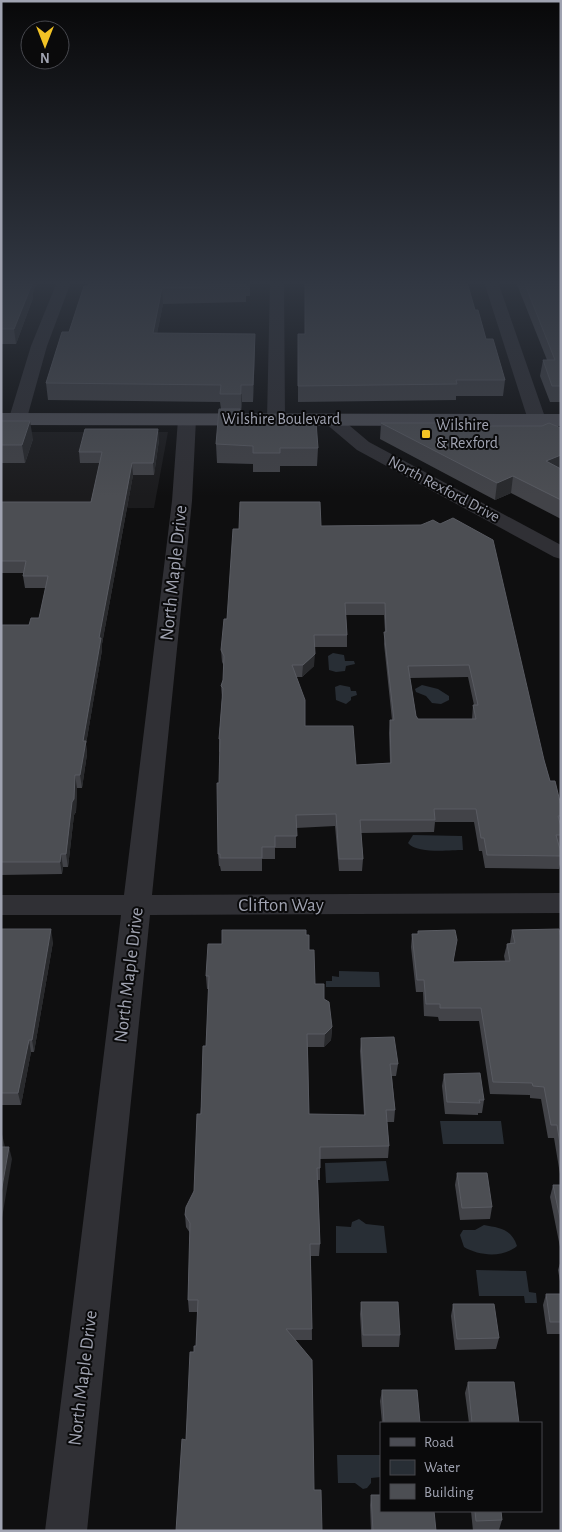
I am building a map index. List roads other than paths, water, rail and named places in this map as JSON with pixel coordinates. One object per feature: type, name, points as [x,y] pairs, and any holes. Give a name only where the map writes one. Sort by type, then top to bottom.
[{"type":"main road","name":"Wilshire Boulevard","points":[[10,419],[561,420]]},
{"type":"street","points":[[10,419],[36,353]]},
{"type":"street","points":[[276,353],[276,419]]},
{"type":"street","points":[[515,353],[537,420]]},
{"type":"street","name":"North Maple Drive","points":[[66,1531],[182,501],[187,419]]},
{"type":"street","name":"North Rexford Drive","points":[[331,419],[363,446],[561,553]]},
{"type":"street","name":"Clifton Way","points":[[1,904],[390,905],[561,903]]},
{"type":"water","points":[[333,653],[344,655],[345,661],[354,661],[355,664],[346,666],[345,671],[336,672],[329,670],[328,656]]},
{"type":"water","points":[[340,685],[350,687],[351,691],[356,691],[357,695],[351,697],[351,700],[346,704],[336,700],[335,687]]},
{"type":"water","points":[[422,685],[438,689],[449,696],[449,700],[441,704],[432,703],[426,696],[416,692],[415,689]]},
{"type":"water","points":[[413,835],[462,836],[463,850],[434,851],[419,849],[408,843]]},
{"type":"water","points":[[339,971],[379,972],[380,987],[326,987],[326,981],[332,981],[332,976],[339,977]]},
{"type":"water","points":[[440,1121],[501,1121],[504,1144],[443,1144]]},
{"type":"water","points":[[386,1161],[389,1181],[326,1183],[325,1163]]},
{"type":"water","points":[[359,1219],[366,1224],[384,1226],[387,1253],[336,1253],[336,1226],[351,1227],[352,1222]]},
{"type":"water","points":[[484,1225],[508,1232],[517,1246],[498,1254],[484,1254],[464,1247],[460,1235],[463,1230],[475,1230]]},
{"type":"water","points":[[476,1270],[526,1271],[529,1292],[536,1293],[537,1303],[525,1303],[524,1296],[479,1296]]},
{"type":"water","points":[[337,1455],[380,1455],[380,1477],[371,1478],[371,1483],[367,1488],[363,1489],[355,1483],[338,1483]]},
{"type":"place","name":"Wilshire & Rexford","points":[[426,434]]}]
